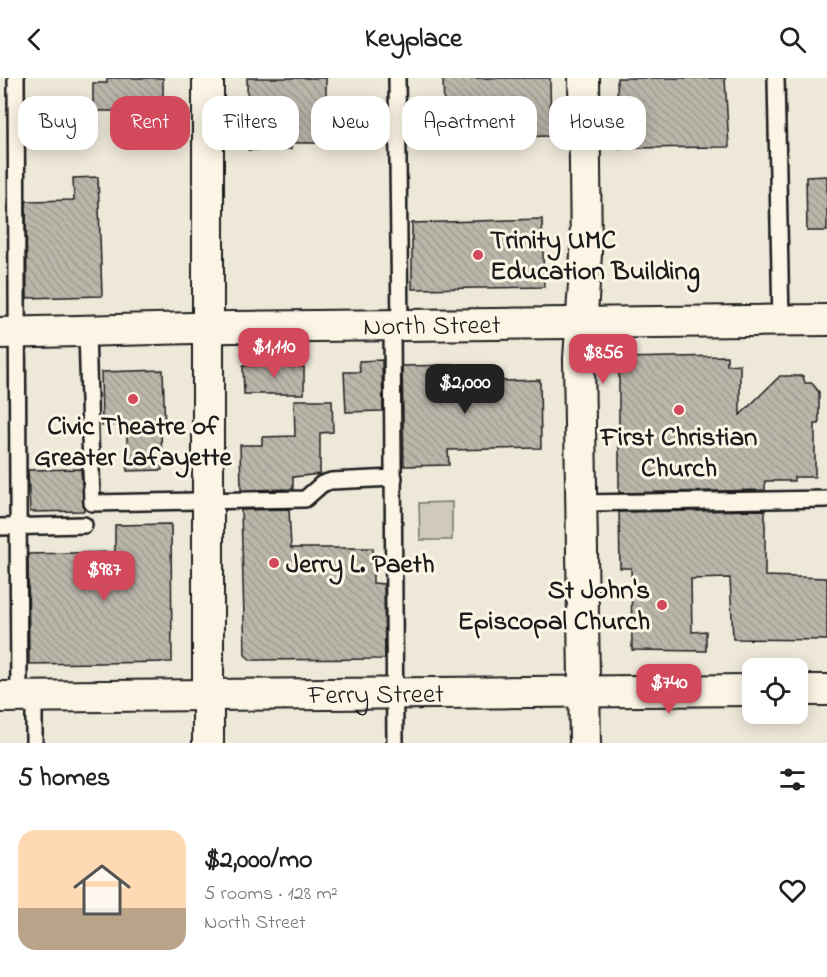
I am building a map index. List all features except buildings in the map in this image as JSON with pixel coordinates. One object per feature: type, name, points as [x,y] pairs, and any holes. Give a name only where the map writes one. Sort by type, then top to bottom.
[{"type":"street","points":[[207,78],[208,743]]},
{"type":"street","points":[[584,78],[586,254],[579,359],[585,743]]},
{"type":"street","name":"North Street","points":[[8,333],[208,327],[827,320]]},
{"type":"street","name":"Ferry Street","points":[[18,697],[742,690]]},
{"type":"street","points":[[808,690],[827,690]]},
{"type":"lane","points":[[16,78],[8,333],[16,526],[18,697],[34,743]]},
{"type":"lane","points":[[395,743],[397,78]]},
{"type":"lane","points":[[776,78],[781,321]]},
{"type":"lane","points":[[87,331],[92,503],[305,499],[322,484],[331,481],[394,478]]},
{"type":"lane","points":[[582,503],[827,499]]},
{"type":"lane","points":[[0,527],[84,525]]},
{"type":"shaded area","points":[[452,502],[452,540],[420,540],[419,503]]},
{"type":"place","name":"Trinity UMC Education Building","points":[[478,255]]},
{"type":"place","name":"Civic Theatre of Greater Lafayette","points":[[133,399]]},
{"type":"place","name":"First Christian Church","points":[[679,410]]},
{"type":"place","name":"Jerry L. Paeth","points":[[274,563]]},
{"type":"place","name":"St John's Episcopal Church","points":[[662,605]]}]
